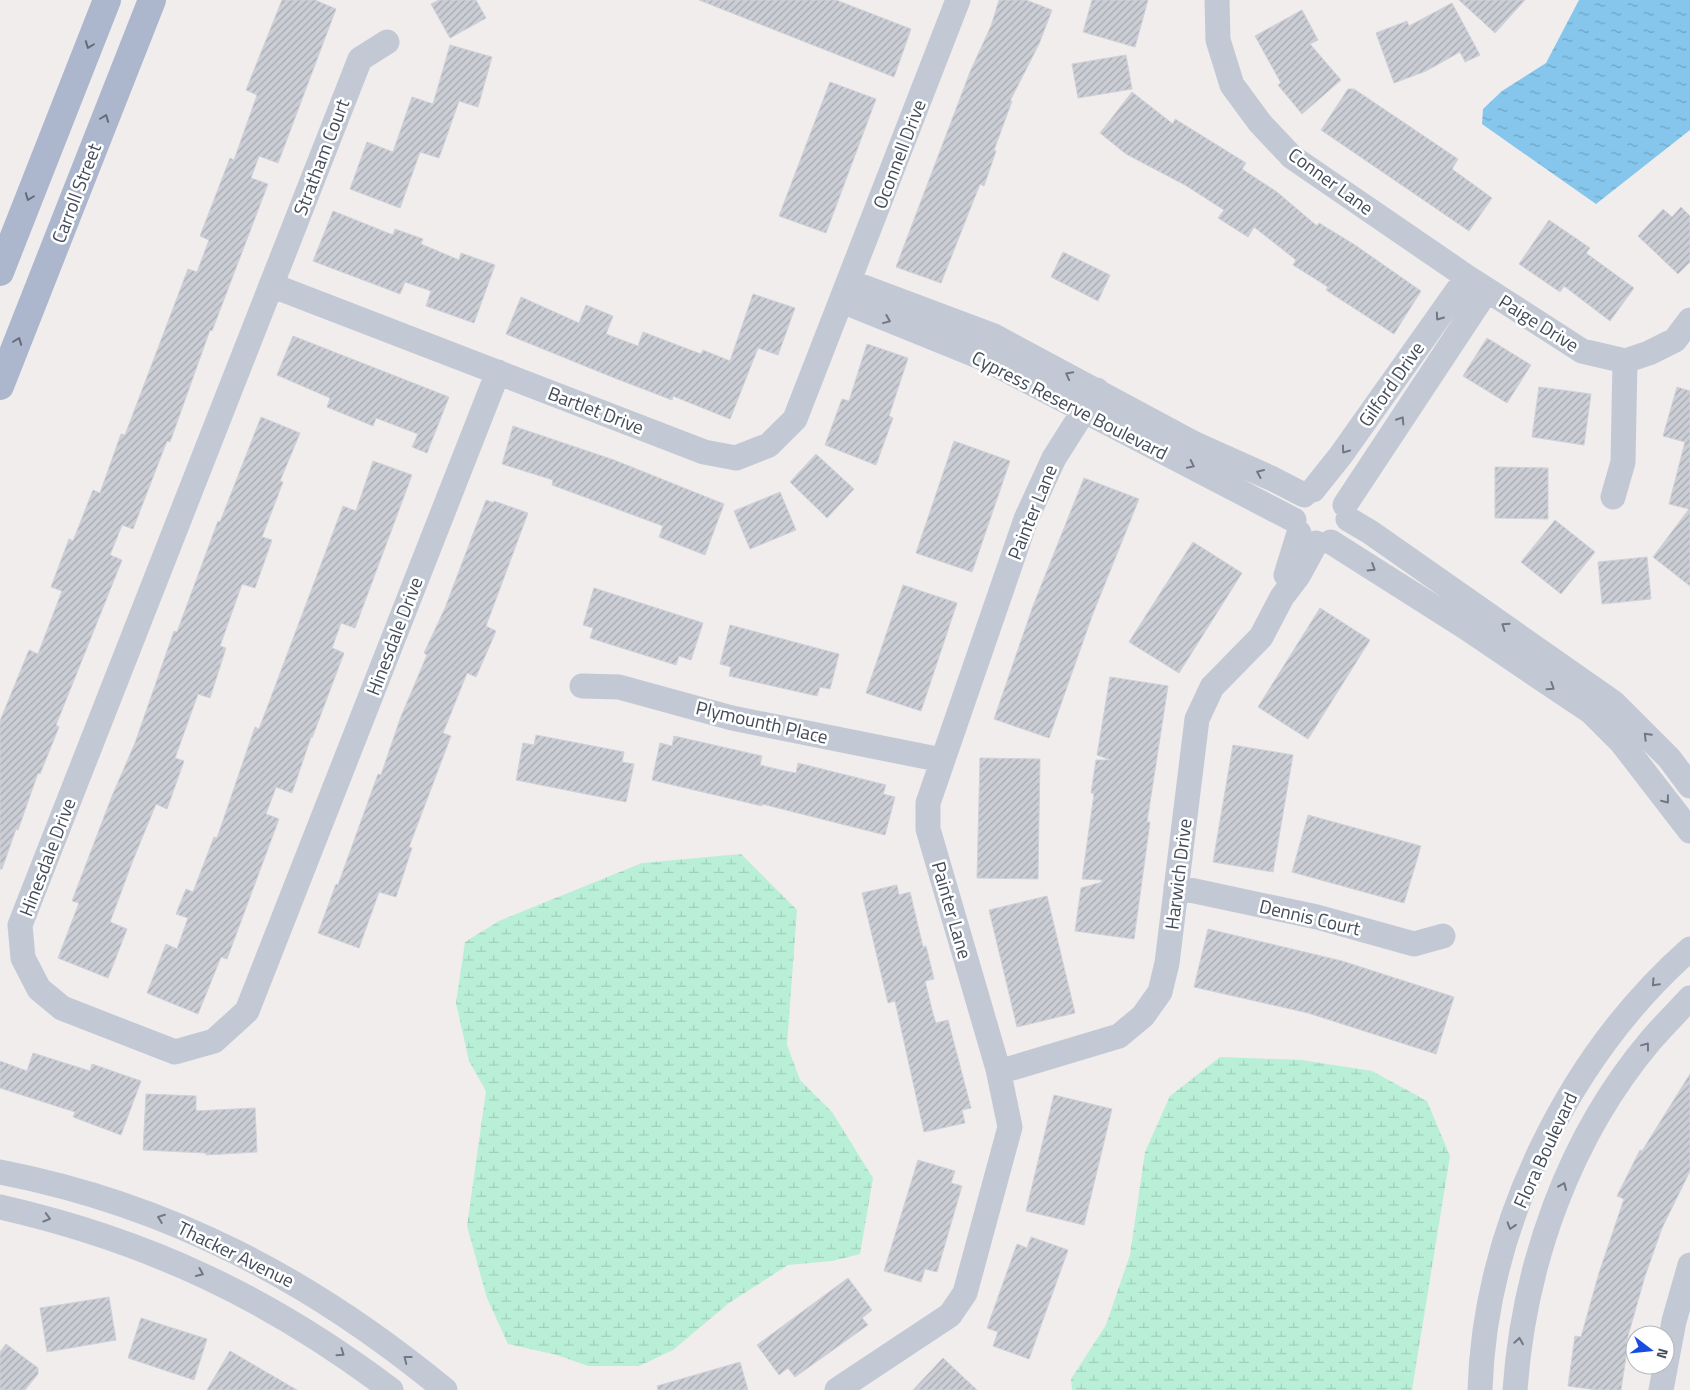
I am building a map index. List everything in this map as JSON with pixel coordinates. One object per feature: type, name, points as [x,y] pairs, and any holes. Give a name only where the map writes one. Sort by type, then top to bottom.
[{"type":"main road","points":[[0,272],[106,0]]},
{"type":"main road","name":"Carroll Street","points":[[0,386],[146,1]]},
{"type":"street","name":"Conner Lane","points":[[1217,0],[1218,40],[1232,85],[1260,123],[1292,156],[1477,283]]},
{"type":"street","name":"Oconnell Drive","points":[[846,292],[952,2]]},
{"type":"street","name":"Stratham Court","points":[[271,285],[360,59],[387,42]]},
{"type":"street","name":"Paige Drive","points":[[1477,283],[1582,351],[1625,361]]},
{"type":"street","name":"Gilford Drive","points":[[1308,492],[1341,455],[1477,283]]},
{"type":"street","name":"Gilford Drive","points":[[1346,512],[1477,283]]},
{"type":"street","name":"Bartlet Drive","points":[[271,285],[704,452],[736,458],[769,446],[795,419],[846,292]]},
{"type":"street","name":"Hinesdale Drive","points":[[271,285],[20,925],[23,958],[27,966],[39,989],[62,1008],[175,1052],[214,1041],[247,1010],[498,372]]},
{"type":"street","name":"Cypress Reserve Boulevard","points":[[846,292],[985,360],[1091,400],[1308,492]]},
{"type":"street","points":[[1613,497],[1623,462],[1625,361],[1650,353],[1675,340],[1690,320]]},
{"type":"street","name":"Cypress Reserve Boulevard","points":[[1091,400],[1310,535],[1614,703],[1669,758],[1690,786]]},
{"type":"street","name":"Painter Lane","points":[[851,1387],[950,1315],[964,1293],[1010,1127],[999,1072],[928,828],[928,803],[1026,520],[1054,458],[1091,400]]},
{"type":"street","points":[[1326,489],[1338,495],[1346,512],[1342,533],[1310,535],[1297,502],[1308,492],[1326,489]]},
{"type":"street","name":"Cypress Reserve Boulevard","points":[[1346,512],[1525,654],[1590,712],[1622,743],[1688,824]]},
{"type":"street","name":"Harwich Drive","points":[[999,1072],[1119,1036],[1144,1016],[1160,992],[1167,963],[1197,719],[1212,687],[1261,637],[1282,597],[1287,570],[1310,535]]},
{"type":"street","name":"Plymounth Place","points":[[582,686],[619,687],[732,718],[942,760]]},
{"type":"street","name":"Dennis Court","points":[[1176,888],[1317,917],[1414,944],[1443,936]]},
{"type":"street","name":"Flora Boulevard","points":[[1480,1390],[1480,1364],[1493,1291],[1511,1224],[1532,1169],[1574,1089],[1588,1067],[1627,1015],[1651,987],[1690,949]]},
{"type":"street","name":"Flora Boulevard","points":[[1515,1390],[1518,1349],[1538,1252],[1563,1186],[1581,1147],[1625,1075],[1651,1040],[1690,998]]},
{"type":"street","name":"Thacker Avenue","points":[[0,1172],[54,1184],[114,1202],[184,1227],[240,1253],[323,1299],[375,1334],[445,1390]]},
{"type":"street","name":"Thacker Avenue","points":[[0,1207],[103,1234],[162,1256],[229,1286],[316,1335],[391,1390]]},
{"type":"street","points":[[1661,1390],[1674,1321],[1690,1264]]},
{"type":"green space","points":[[741,854],[797,910],[787,1045],[800,1080],[832,1112],[873,1178],[860,1254],[832,1261],[788,1265],[729,1303],[673,1350],[639,1366],[588,1366],[557,1355],[508,1344],[487,1298],[467,1226],[486,1091],[469,1061],[456,1003],[465,942],[499,921],[642,863]]},
{"type":"green space","points":[[1220,1057],[1302,1060],[1372,1071],[1427,1101],[1450,1156],[1412,1390],[1072,1390],[1071,1379],[1106,1325],[1130,1255],[1145,1152],[1170,1096]]},
{"type":"water","points":[[1579,0],[1690,0],[1690,130],[1596,204],[1482,124],[1483,109],[1502,91],[1546,63]]},
{"type":"building","points":[[282,0],[315,0],[336,9],[278,163],[259,156],[251,178],[268,184],[212,331],[210,330],[170,442],[167,441],[133,529],[122,525],[110,555],[122,560],[56,725],[59,727],[40,774],[38,773],[2,869],[0,869],[0,721],[29,650],[38,654],[62,591],[51,587],[69,539],[73,541],[93,490],[100,493],[121,434],[125,435],[188,269],[197,272],[209,240],[200,236],[230,158],[234,160],[257,95],[246,90]]},
{"type":"building","points":[[439,0],[476,0],[486,18],[450,38],[431,4]]},
{"type":"building","points":[[699,0],[836,0],[911,29],[894,77]]},
{"type":"building","points":[[999,0],[1026,0],[1052,10],[1039,44],[1010,101],[1012,101],[994,150],[996,151],[984,186],[980,184],[941,283],[896,267],[970,72],[991,26]]},
{"type":"building","points":[[1092,0],[1148,0],[1135,47],[1083,32]]},
{"type":"building","points":[[1459,0],[1525,0],[1495,33]]},
{"type":"building","points":[[1452,3],[1480,55],[1465,62],[1460,52],[1426,71],[1394,83],[1376,33],[1407,21],[1409,26]]},
{"type":"building","points":[[1302,10],[1318,40],[1310,44],[1341,80],[1302,114],[1278,85],[1281,83],[1255,36]]},
{"type":"building","points":[[450,45],[492,57],[478,107],[459,101],[439,158],[420,152],[400,208],[350,189],[367,142],[393,152],[412,97],[433,104]]},
{"type":"building","points":[[1126,55],[1132,89],[1078,98],[1072,64]]},
{"type":"building","points":[[830,82],[876,99],[826,233],[779,216]]},
{"type":"building","points":[[1348,89],[1354,89],[1458,159],[1452,169],[1492,198],[1469,231],[1321,130]]},
{"type":"building","points":[[1132,92],[1173,124],[1175,119],[1246,163],[1242,169],[1277,192],[1317,226],[1319,223],[1355,245],[1421,291],[1394,334],[1326,290],[1328,287],[1293,265],[1296,260],[1254,227],[1248,237],[1218,218],[1224,210],[1185,185],[1126,154],[1100,133]]},
{"type":"building","points":[[1681,207],[1690,216],[1690,262],[1678,274],[1638,236],[1663,209],[1672,217]]},
{"type":"building","points":[[333,211],[393,235],[395,229],[423,239],[421,244],[459,260],[461,253],[495,265],[474,323],[426,306],[431,291],[405,282],[400,294],[313,261]]},
{"type":"building","points":[[1549,220],[1590,248],[1586,253],[1634,288],[1610,321],[1564,286],[1560,292],[1519,264]]},
{"type":"building","points":[[1063,252],[1110,275],[1098,301],[1051,277]]},
{"type":"building","points":[[753,294],[795,308],[778,355],[758,348],[730,419],[673,396],[672,400],[506,334],[521,297],[579,323],[586,305],[613,316],[606,334],[638,346],[643,332],[701,354],[703,350],[730,361]]},
{"type":"building","points":[[293,336],[449,397],[427,453],[412,447],[418,434],[376,418],[373,426],[327,407],[330,398],[277,375]]},
{"type":"building","points":[[1487,338],[1531,365],[1507,403],[1463,376]]},
{"type":"building","points":[[867,344],[908,358],[889,416],[893,418],[876,465],[825,445],[842,399],[849,401]]},
{"type":"building","points":[[1539,387],[1591,394],[1584,445],[1532,437]]},
{"type":"building","points":[[1677,387],[1690,391],[1690,586],[1653,557],[1689,509],[1669,504],[1685,442],[1663,436]]},
{"type":"building","points":[[261,417],[300,433],[280,481],[283,482],[262,537],[272,540],[255,588],[242,584],[220,646],[226,648],[210,698],[198,694],[175,758],[184,761],[167,809],[156,804],[133,860],[110,922],[127,929],[108,978],[58,958],[79,903],[72,901],[112,796],[135,743],[174,631],[177,632],[218,521],[220,522]]},
{"type":"building","points":[[513,426],[614,460],[724,504],[705,555],[659,537],[663,526],[552,485],[553,480],[502,464]]},
{"type":"building","points":[[954,441],[1010,461],[972,572],[916,553]]},
{"type":"building","points":[[816,454],[854,489],[827,518],[790,482]]},
{"type":"building","points":[[373,461],[412,475],[355,628],[341,623],[332,648],[344,653],[311,737],[292,793],[276,787],[266,814],[279,819],[227,959],[221,957],[198,1014],[147,993],[166,944],[177,949],[188,918],[176,914],[186,889],[193,892],[214,837],[217,838],[255,727],[259,729],[343,506],[356,511]]},
{"type":"building","points":[[1495,467],[1548,468],[1548,519],[1495,518]]},
{"type":"building","points":[[1084,478],[1139,499],[1092,616],[1049,738],[994,719],[1033,606]]},
{"type":"building","points":[[780,492],[796,530],[750,549],[734,511]]},
{"type":"building","points":[[486,500],[528,513],[486,626],[496,631],[476,677],[467,673],[443,733],[451,736],[409,847],[412,848],[396,897],[379,892],[359,948],[318,933],[336,884],[338,885],[378,774],[381,775],[400,719],[427,655],[424,653],[445,608]]},
{"type":"building","points":[[1555,520],[1595,552],[1561,594],[1521,562]]},
{"type":"building","points":[[1193,542],[1242,573],[1179,673],[1129,642]]},
{"type":"building","points":[[1647,557],[1651,599],[1602,604],[1598,562]]},
{"type":"building","points":[[903,585],[957,603],[921,711],[866,693]]},
{"type":"building","points":[[594,588],[703,623],[691,660],[679,656],[676,665],[590,638],[593,628],[583,625]]},
{"type":"building","points":[[1320,608],[1370,640],[1308,739],[1258,707]]},
{"type":"building","points":[[730,625],[839,654],[830,689],[820,687],[817,696],[729,676],[731,667],[720,664]]},
{"type":"building","points":[[1110,677],[1168,686],[1147,822],[1150,822],[1134,939],[1075,931],[1081,888],[1102,882],[1102,880],[1082,879],[1094,794],[1091,793],[1096,760],[1111,760],[1097,755]]},
{"type":"building","points":[[536,735],[624,752],[622,762],[634,764],[626,802],[516,780],[523,743],[534,745]]},
{"type":"building","points":[[674,736],[762,756],[760,765],[785,771],[796,773],[798,763],[886,785],[883,794],[895,797],[885,835],[762,804],[762,806],[652,780],[660,743],[672,746]]},
{"type":"building","points":[[1233,745],[1293,755],[1273,872],[1213,862]]},
{"type":"building","points":[[980,758],[1040,759],[1038,879],[977,878]]},
{"type":"building","points":[[1308,815],[1421,846],[1404,903],[1292,872]]},
{"type":"building","points":[[897,885],[899,895],[910,892],[923,947],[926,946],[934,979],[925,981],[933,1014],[936,1023],[948,1020],[971,1108],[962,1110],[965,1123],[924,1132],[895,1001],[888,1003],[862,893]]},
{"type":"building","points":[[1047,896],[1075,1013],[1017,1027],[989,910]]},
{"type":"building","points":[[1208,929],[1342,961],[1454,997],[1436,1054],[1308,1013],[1194,987]]},
{"type":"building","points":[[33,1053],[90,1071],[92,1064],[141,1081],[121,1135],[73,1117],[75,1112],[0,1088],[0,1061],[27,1071]]},
{"type":"building","points":[[1690,1074],[1690,1171],[1662,1228],[1645,1276],[1631,1325],[1625,1325],[1625,1364],[1621,1390],[1597,1390],[1568,1386],[1575,1336],[1581,1337],[1599,1273],[1624,1199],[1617,1196],[1640,1150],[1642,1151]]},
{"type":"building","points":[[146,1094],[196,1096],[196,1111],[255,1108],[257,1152],[206,1155],[206,1153],[143,1150]]},
{"type":"building","points":[[1054,1095],[1112,1109],[1084,1225],[1026,1211]]},
{"type":"building","points":[[918,1160],[955,1171],[951,1183],[962,1186],[937,1272],[925,1269],[921,1282],[884,1271]]},
{"type":"building","points":[[1031,1237],[1068,1250],[1029,1359],[993,1346],[998,1332],[987,1328],[1017,1244],[1027,1248]]},
{"type":"building","points":[[848,1278],[872,1310],[862,1318],[868,1325],[795,1377],[788,1368],[779,1375],[757,1345]]},
{"type":"building","points":[[109,1297],[116,1340],[47,1352],[40,1308]]},
{"type":"building","points":[[141,1318],[207,1339],[194,1380],[128,1358]]},
{"type":"building","points":[[6,1344],[38,1368],[38,1374],[25,1390],[0,1390],[0,1352]]},
{"type":"building","points":[[230,1351],[297,1390],[207,1390]]},
{"type":"building","points":[[943,1358],[977,1390],[913,1390]]},
{"type":"building","points":[[740,1362],[748,1390],[658,1390],[657,1386]]}]
